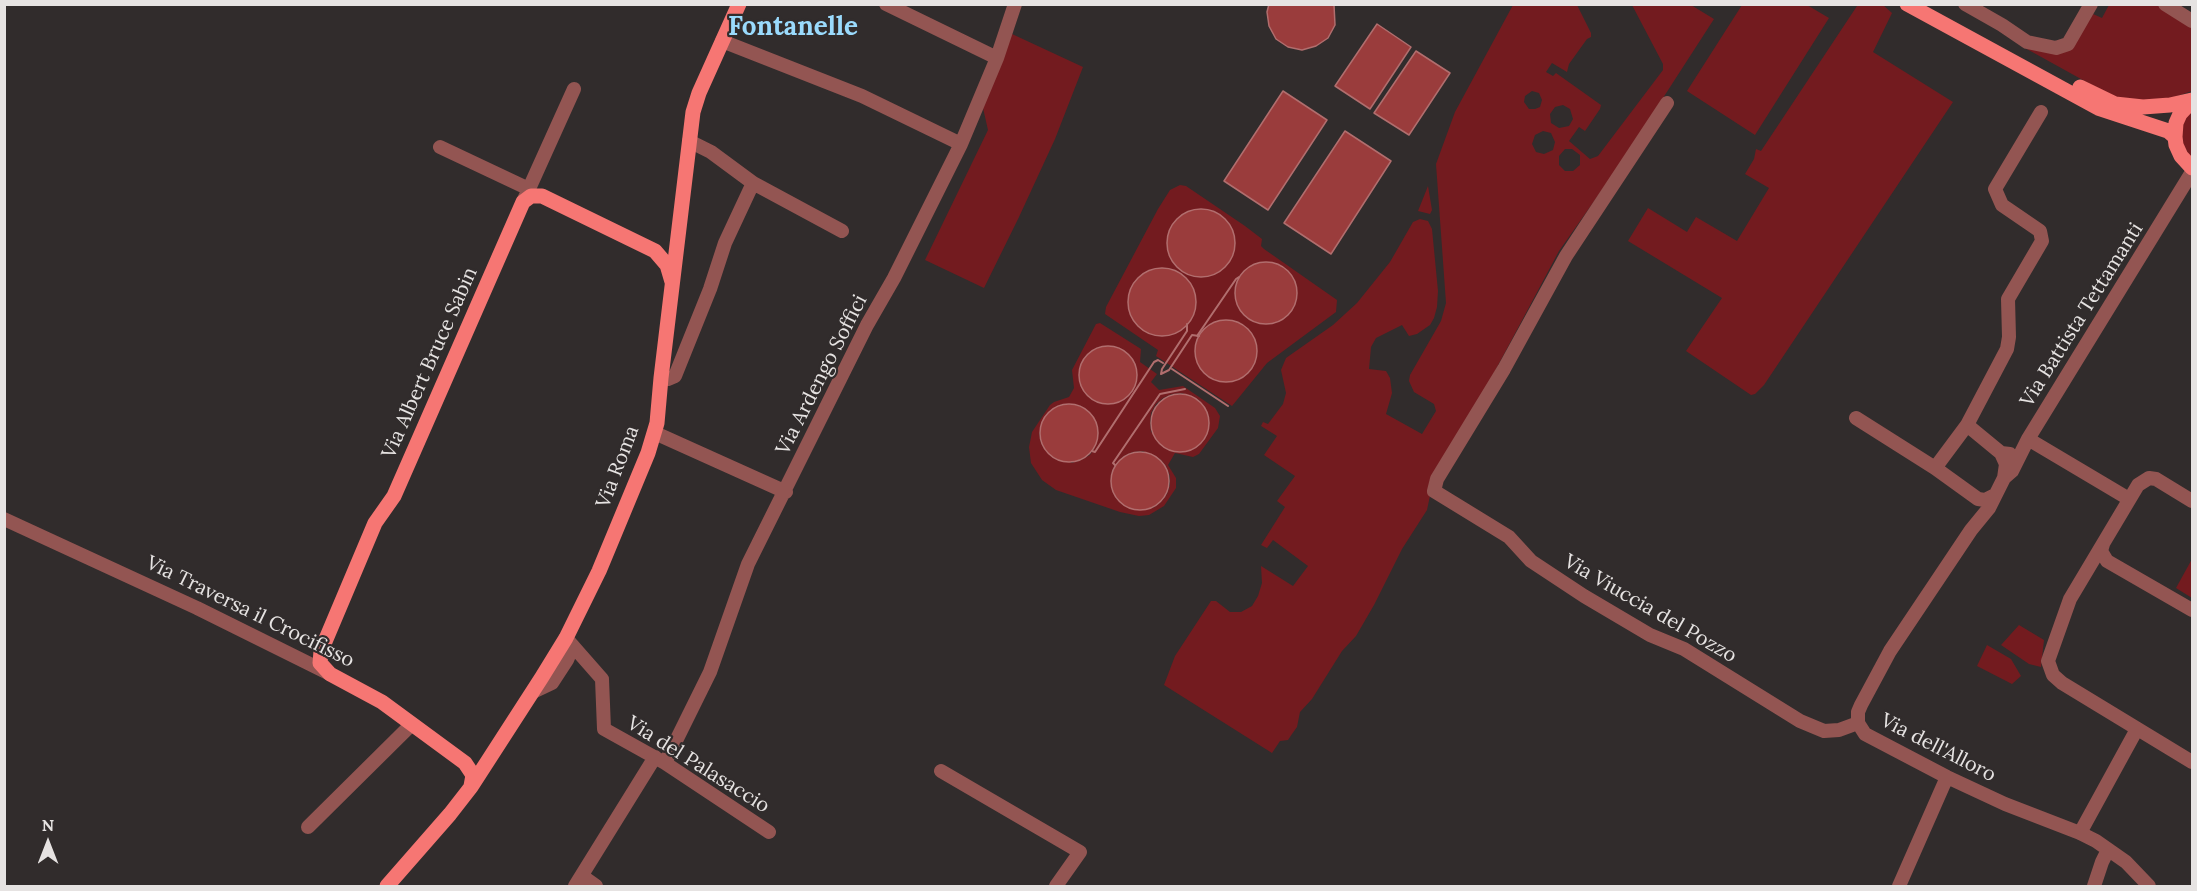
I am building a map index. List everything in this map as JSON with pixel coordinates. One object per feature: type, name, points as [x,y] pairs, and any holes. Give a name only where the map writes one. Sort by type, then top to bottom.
[{"type":"main road","name":"Via Roma","points":[[387,886],[471,787],[533,692],[569,642],[648,453],[657,423],[689,141],[696,102],[740,4]]},
{"type":"main road","points":[[1907,4],[2098,108],[2168,131],[2175,137]]},
{"type":"main road","points":[[1928,4],[2115,104],[2143,107],[2193,100]]},
{"type":"main road","points":[[2193,100],[2180,114],[2176,123],[2175,137],[2181,156],[2193,170]]},
{"type":"main road","points":[[532,196],[655,251],[660,252],[669,248],[680,230]]},
{"type":"main road","name":"Via Albert Bruce Sabin","points":[[321,651],[375,523],[394,496],[532,196]]},
{"type":"main road","points":[[655,251],[670,271],[672,291]]},
{"type":"main road","points":[[321,651],[320,663],[330,674]]},
{"type":"main road","name":"Via Traversa il Crocifisso","points":[[330,674],[382,702],[411,726],[465,763]]},
{"type":"main road","points":[[465,763],[481,765],[489,759]]},
{"type":"main road","points":[[465,763],[473,775],[471,787]]},
{"type":"street","points":[[886,4],[997,58]]},
{"type":"street","name":"Via Ardengo Soffici","points":[[579,881],[660,760],[710,672],[748,564],[786,492],[867,325],[894,278],[961,144],[997,58],[1015,4]]},
{"type":"street","points":[[1965,4],[2027,42],[2056,48],[2068,44],[2091,4]]},
{"type":"street","points":[[2165,4],[2193,21]]},
{"type":"street","points":[[722,41],[862,96],[961,144]]},
{"type":"street","points":[[440,147],[532,196],[536,176],[574,89]]},
{"type":"street","name":"Via Viuccia del Pozzo","points":[[1667,103],[1566,256],[1504,369],[1437,479],[1434,491],[1509,537],[1531,561],[1584,596],[1650,635],[1684,649],[1800,721],[1824,731],[1839,730],[1858,723]]},
{"type":"street","points":[[1935,468],[1967,425],[2007,348],[2008,299],[2042,242],[2040,231],[2002,205],[1995,189],[2041,112]]},
{"type":"street","points":[[689,141],[711,152],[753,183],[842,231]]},
{"type":"street","name":"Via Battista Tettamanti","points":[[2004,478],[2012,471],[2028,439],[2193,170]]},
{"type":"street","points":[[661,378],[668,379],[675,376],[710,289],[725,243],[753,183]]},
{"type":"street","points":[[1856,418],[1935,468],[1978,499],[1985,500],[1995,495]]},
{"type":"street","points":[[1967,425],[2001,453],[2006,464],[2004,478]]},
{"type":"street","points":[[655,433],[786,492]]},
{"type":"street","points":[[2028,439],[2129,498]]},
{"type":"street","points":[[2001,453],[2012,454],[2021,451]]},
{"type":"street","name":"Via dell'Alloro","points":[[2004,478],[1989,508],[1971,530],[1890,651],[1861,705],[1858,712],[1858,723],[1865,734],[1947,777],[2006,804],[2080,832],[2126,862],[2149,886]]},
{"type":"street","points":[[2193,501],[2156,479],[2149,478],[2138,485],[2067,605],[2050,653],[2050,669],[2062,683],[2193,762]]},
{"type":"street","name":"Via Traversa il Crocifisso","points":[[4,519],[197,608],[330,674]]},
{"type":"street","points":[[2103,544],[2101,551],[2107,561],[2193,610]]},
{"type":"street","points":[[2091,564],[2107,561]]},
{"type":"street","name":"Via del Palasaccio","points":[[569,642],[602,679],[604,729],[660,760],[769,832]]},
{"type":"street","points":[[297,657],[312,658],[321,651]]},
{"type":"street","points":[[308,827],[411,726]]},
{"type":"street","points":[[2080,832],[2137,729]]},
{"type":"street","points":[[941,771],[1080,852],[1056,886]]},
{"type":"street","points":[[1899,886],[1947,777]]},
{"type":"street","points":[[2094,886],[2108,850]]},
{"type":"street","points":[[579,881],[596,886]]},
{"type":"shaded area","points":[[1269,4],[1334,5],[1335,25],[1328,38],[1316,46],[1302,50],[1288,47],[1276,39],[1269,26],[1267,12]]},
{"type":"shaded area","points":[[1513,5],[1577,5],[1591,37],[1587,39],[1569,64],[1567,72],[1552,63],[1546,72],[1553,76],[1556,73],[1601,105],[1585,131],[1579,127],[1569,141],[1590,159],[1598,156],[1663,70],[1663,64],[1632,5],[1691,5],[1714,19],[1621,163],[1559,251],[1431,491],[1427,510],[1402,549],[1374,605],[1356,636],[1342,651],[1312,699],[1300,712],[1297,727],[1288,740],[1280,741],[1272,753],[1164,685],[1175,656],[1211,601],[1216,601],[1230,612],[1241,612],[1252,606],[1258,596],[1262,583],[1261,566],[1293,586],[1308,566],[1273,540],[1267,548],[1261,545],[1285,507],[1277,501],[1295,476],[1264,455],[1277,436],[1261,426],[1263,422],[1268,424],[1283,404],[1286,393],[1281,370],[1286,358],[1333,325],[1357,303],[1390,262],[1413,222],[1420,219],[1428,221],[1432,229],[1438,291],[1434,318],[1430,325],[1417,334],[1409,336],[1402,325],[1376,338],[1371,347],[1369,369],[1386,371],[1390,378],[1392,393],[1386,414],[1422,434],[1436,411],[1434,404],[1414,392],[1409,381],[1410,375],[1441,321],[1446,303],[1436,164],[1455,112]],"holes":[[[1532,91],[1539,93],[1542,100],[1540,107],[1529,109],[1524,102],[1525,96]],[[1563,105],[1570,109],[1573,119],[1569,126],[1559,128],[1551,123],[1550,114],[1555,107]],[[1543,131],[1551,133],[1555,142],[1553,150],[1544,154],[1536,152],[1532,144],[1535,135]],[[1565,149],[1572,149],[1580,155],[1580,165],[1573,171],[1565,171],[1559,165],[1559,156]]]},
{"type":"shaded area","points":[[1742,5],[1807,5],[1829,18],[1755,135],[1687,91]]},
{"type":"shaded area","points":[[1883,5],[1892,13],[1873,52],[1953,102],[1764,385],[1751,395],[1686,351],[1722,298],[1628,241],[1648,208],[1687,232],[1696,217],[1737,241],[1769,188],[1745,174],[1754,159],[1756,149],[1761,151],[1857,6]]},
{"type":"shaded area","points":[[2109,5],[2159,5],[2192,25],[2192,91],[2160,102],[2118,98],[2025,48],[2073,45],[2093,14],[2102,18]]},
{"type":"shaded area","points":[[1377,24],[1411,47],[1370,109],[1335,86]]},
{"type":"shaded area","points":[[1012,34],[1083,67],[1055,139],[984,288],[925,260],[988,130],[983,108]]},
{"type":"shaded area","points":[[1416,51],[1450,73],[1409,135],[1374,113]]},
{"type":"shaded area","points":[[1283,91],[1327,120],[1268,210],[1224,181]]},
{"type":"shaded area","points":[[2192,108],[2192,160],[2181,141],[2183,121]]},
{"type":"shaded area","points":[[1345,131],[1391,161],[1331,254],[1284,223]]},
{"type":"shaded area","points":[[1180,185],[1186,186],[1245,226],[1262,239],[1261,246],[1264,249],[1337,300],[1336,312],[1267,363],[1232,406],[1156,356],[1158,350],[1105,314],[1106,307],[1158,209],[1170,190]]},
{"type":"shaded area","points":[[1428,186],[1432,210],[1430,214],[1418,211]]},
{"type":"shaded area","points":[[1201,209],[1214,212],[1225,219],[1232,230],[1235,243],[1232,256],[1225,267],[1214,274],[1201,277],[1188,274],[1177,267],[1170,256],[1167,243],[1170,230],[1177,219],[1188,212]]},
{"type":"shaded area","points":[[1266,262],[1283,267],[1288,271],[1292,276],[1297,293],[1292,310],[1288,315],[1283,319],[1266,324],[1249,319],[1244,315],[1240,310],[1235,293],[1240,276],[1244,271],[1249,267]]},
{"type":"shaded area","points":[[1162,268],[1175,271],[1186,278],[1193,289],[1196,302],[1193,315],[1186,326],[1175,333],[1162,336],[1149,333],[1138,326],[1131,315],[1128,302],[1131,289],[1138,278],[1149,271]]},
{"type":"shaded area","points":[[1226,320],[1243,325],[1248,329],[1252,334],[1257,351],[1252,368],[1248,373],[1243,377],[1226,382],[1209,377],[1204,373],[1200,368],[1195,351],[1200,334],[1204,329],[1209,325]]},
{"type":"shaded area","points":[[1100,323],[1141,349],[1140,362],[1157,374],[1151,382],[1159,390],[1183,386],[1215,408],[1220,416],[1218,428],[1199,454],[1193,457],[1175,453],[1168,465],[1176,478],[1176,488],[1164,506],[1149,515],[1139,516],[1120,512],[1056,490],[1042,480],[1031,463],[1029,447],[1032,432],[1050,405],[1069,397],[1074,388],[1072,370],[1096,324]],"holes":[[[1092,350],[1080,385],[1080,365]],[[1182,393],[1199,400],[1209,417],[1209,427],[1200,444],[1182,452],[1151,432],[1151,413],[1156,404],[1172,394]],[[1062,404],[1081,406],[1095,447],[1090,455],[1072,463],[1046,451],[1039,433]],[[1143,451],[1160,459],[1170,476],[1167,494],[1153,508],[1117,499],[1112,490],[1112,471],[1124,456]]]},
{"type":"shaded area","points":[[1102,346],[1114,346],[1129,354],[1137,369],[1137,381],[1129,396],[1114,404],[1102,404],[1087,396],[1079,381],[1079,369],[1087,354]]},
{"type":"shaded area","points":[[1174,394],[1186,394],[1201,402],[1209,417],[1209,429],[1201,444],[1186,452],[1174,452],[1159,444],[1151,429],[1151,417],[1159,402]]},
{"type":"shaded area","points":[[1063,404],[1075,404],[1090,412],[1098,427],[1098,439],[1090,454],[1075,462],[1063,462],[1048,454],[1040,439],[1040,427],[1048,412]]},
{"type":"shaded area","points":[[1134,452],[1146,452],[1161,460],[1169,475],[1169,487],[1161,502],[1146,510],[1134,510],[1119,502],[1111,487],[1111,475],[1119,460]]},
{"type":"shaded area","points":[[2192,559],[2192,598],[2176,588]]},
{"type":"shaded area","points":[[2019,625],[2044,640],[2041,667],[2029,664],[2001,645]]},
{"type":"shaded area","points":[[1987,645],[2011,659],[2021,676],[2012,684],[1977,666]]},
{"type":"waterway","points":[[1197,336],[1239,277]]},
{"type":"waterway","points":[[1161,374],[1187,331],[1187,324]]},
{"type":"waterway","points":[[1161,374],[1169,370],[1192,335],[1199,336]]},
{"type":"waterway","points":[[1092,451],[1095,452],[1154,362],[1158,360],[1163,363]]},
{"type":"waterway","points":[[1172,369],[1228,406]]},
{"type":"waterway","points":[[1115,465],[1113,463],[1160,394],[1185,389]]},
{"type":"district","name":"Fontanelle","points":[[793,28]]}]
